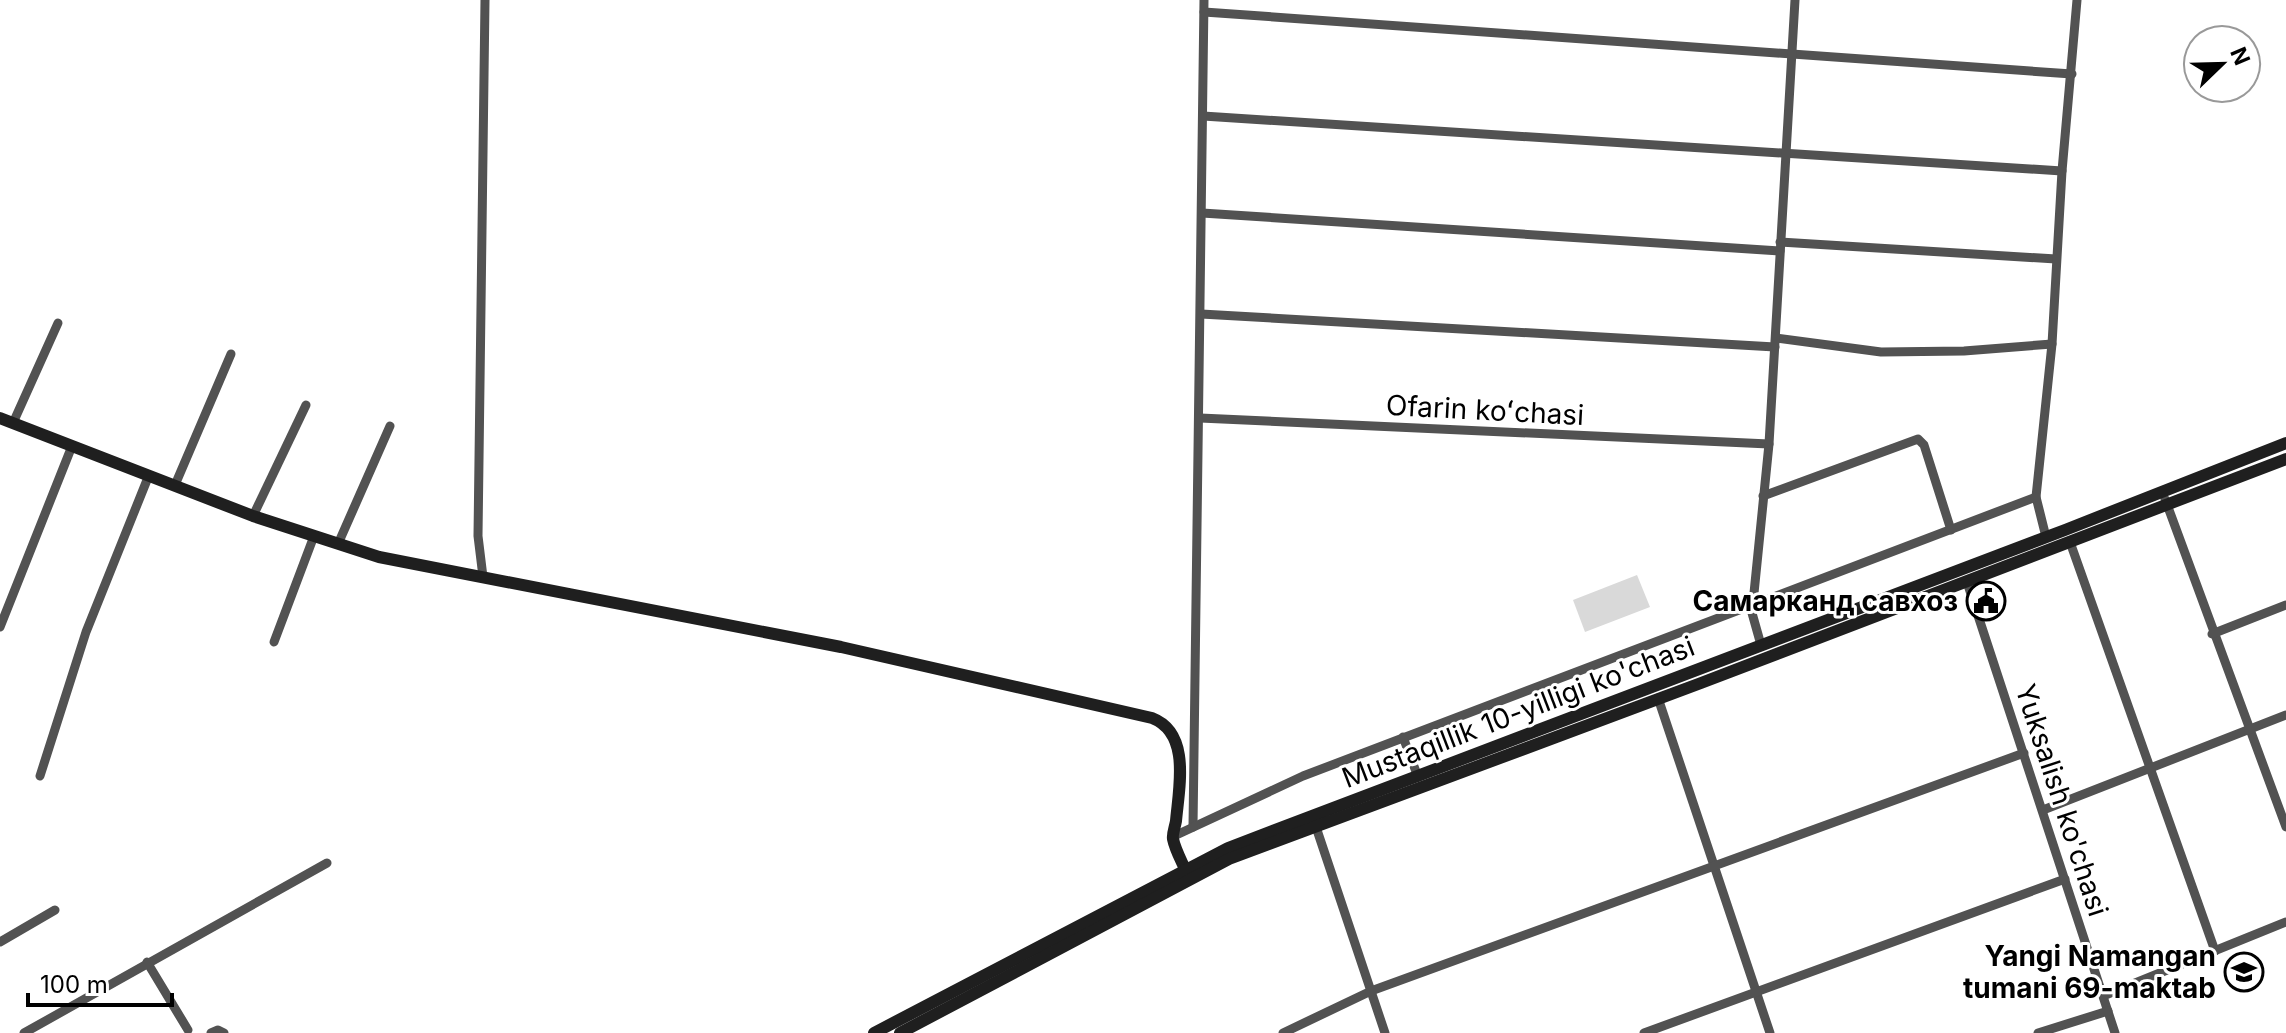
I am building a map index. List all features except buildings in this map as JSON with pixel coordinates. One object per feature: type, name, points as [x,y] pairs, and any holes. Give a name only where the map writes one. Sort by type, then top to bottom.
[{"type":"main road","points":[[0,418],[253,516],[379,557],[826,644],[1152,718],[1164,723],[1173,732],[1177,743],[1179,770],[1172,837],[1185,869]]},
{"type":"main road","name":"Mustaqillik 10-yilligi ko'chasi","points":[[900,1033],[1229,859],[2070,542],[2286,443]]},
{"type":"main road","name":"Mustaqillik 10-yilligi ko'chasi","points":[[874,1033],[1228,848],[1759,639],[2046,537],[2286,459]]},
{"type":"street","points":[[483,577],[478,536],[485,0]]},
{"type":"street","points":[[1193,827],[1204,0]]},
{"type":"street","points":[[1759,639],[1752,608],[1769,444],[1795,0]]},
{"type":"street","points":[[2046,537],[2036,497],[2052,344],[2062,171],[2077,0]]},
{"type":"street","points":[[1204,12],[2072,74]]},
{"type":"street","points":[[1203,116],[2062,171]]},
{"type":"street","points":[[1202,213],[1780,247],[2056,259]]},
{"type":"street","points":[[1201,314],[1776,342],[1881,352],[1964,351],[2052,344]]},
{"type":"street","points":[[13,423],[58,323]]},
{"type":"street","points":[[175,485],[231,354]]},
{"type":"street","points":[[253,516],[306,405]]},
{"type":"street","name":"Ofarin koʻchasi","points":[[1200,418],[1769,444]]},
{"type":"street","points":[[338,544],[390,426]]},
{"type":"street","points":[[1763,496],[1918,439],[1924,445],[1951,530]]},
{"type":"street","points":[[0,627],[72,446]]},
{"type":"street","points":[[40,776],[86,632],[149,475]]},
{"type":"street","points":[[1172,837],[1303,776],[1752,608],[2036,497]]},
{"type":"street","points":[[2164,499],[2286,827]]},
{"type":"street","points":[[274,642],[314,536]]},
{"type":"street","points":[[2070,542],[2215,951]]},
{"type":"street","name":"Yuksalish ko'chasi","points":[[1967,582],[2115,1033]]},
{"type":"street","points":[[2212,634],[2286,605]]},
{"type":"street","points":[[1658,698],[1770,1033]]},
{"type":"street","points":[[2043,810],[2286,715]]},
{"type":"street","points":[[1403,737],[1416,772]]},
{"type":"street","points":[[1283,1033],[1371,991],[2024,753]]},
{"type":"street","points":[[1316,827],[1385,1033]]},
{"type":"street","points":[[24,1033],[327,863]]},
{"type":"street","points":[[1644,1033],[2065,879]]},
{"type":"street","points":[[0,942],[55,910]]},
{"type":"street","points":[[2103,996],[2286,922]]},
{"type":"street","points":[[147,962],[188,1030]]},
{"type":"street","points":[[2038,1033],[2108,1011]]},
{"type":"street","points":[[211,1033],[218,1030],[224,1033]]},
{"type":"shaded area","points":[[1637,575],[1650,607],[1585,632],[1573,600]]},
{"type":"place","name":"Самарканд савхоз","points":[[1986,601]]},
{"type":"place","name":"Yangi Namangan tumani 69-maktab","points":[[2244,972]]}]
